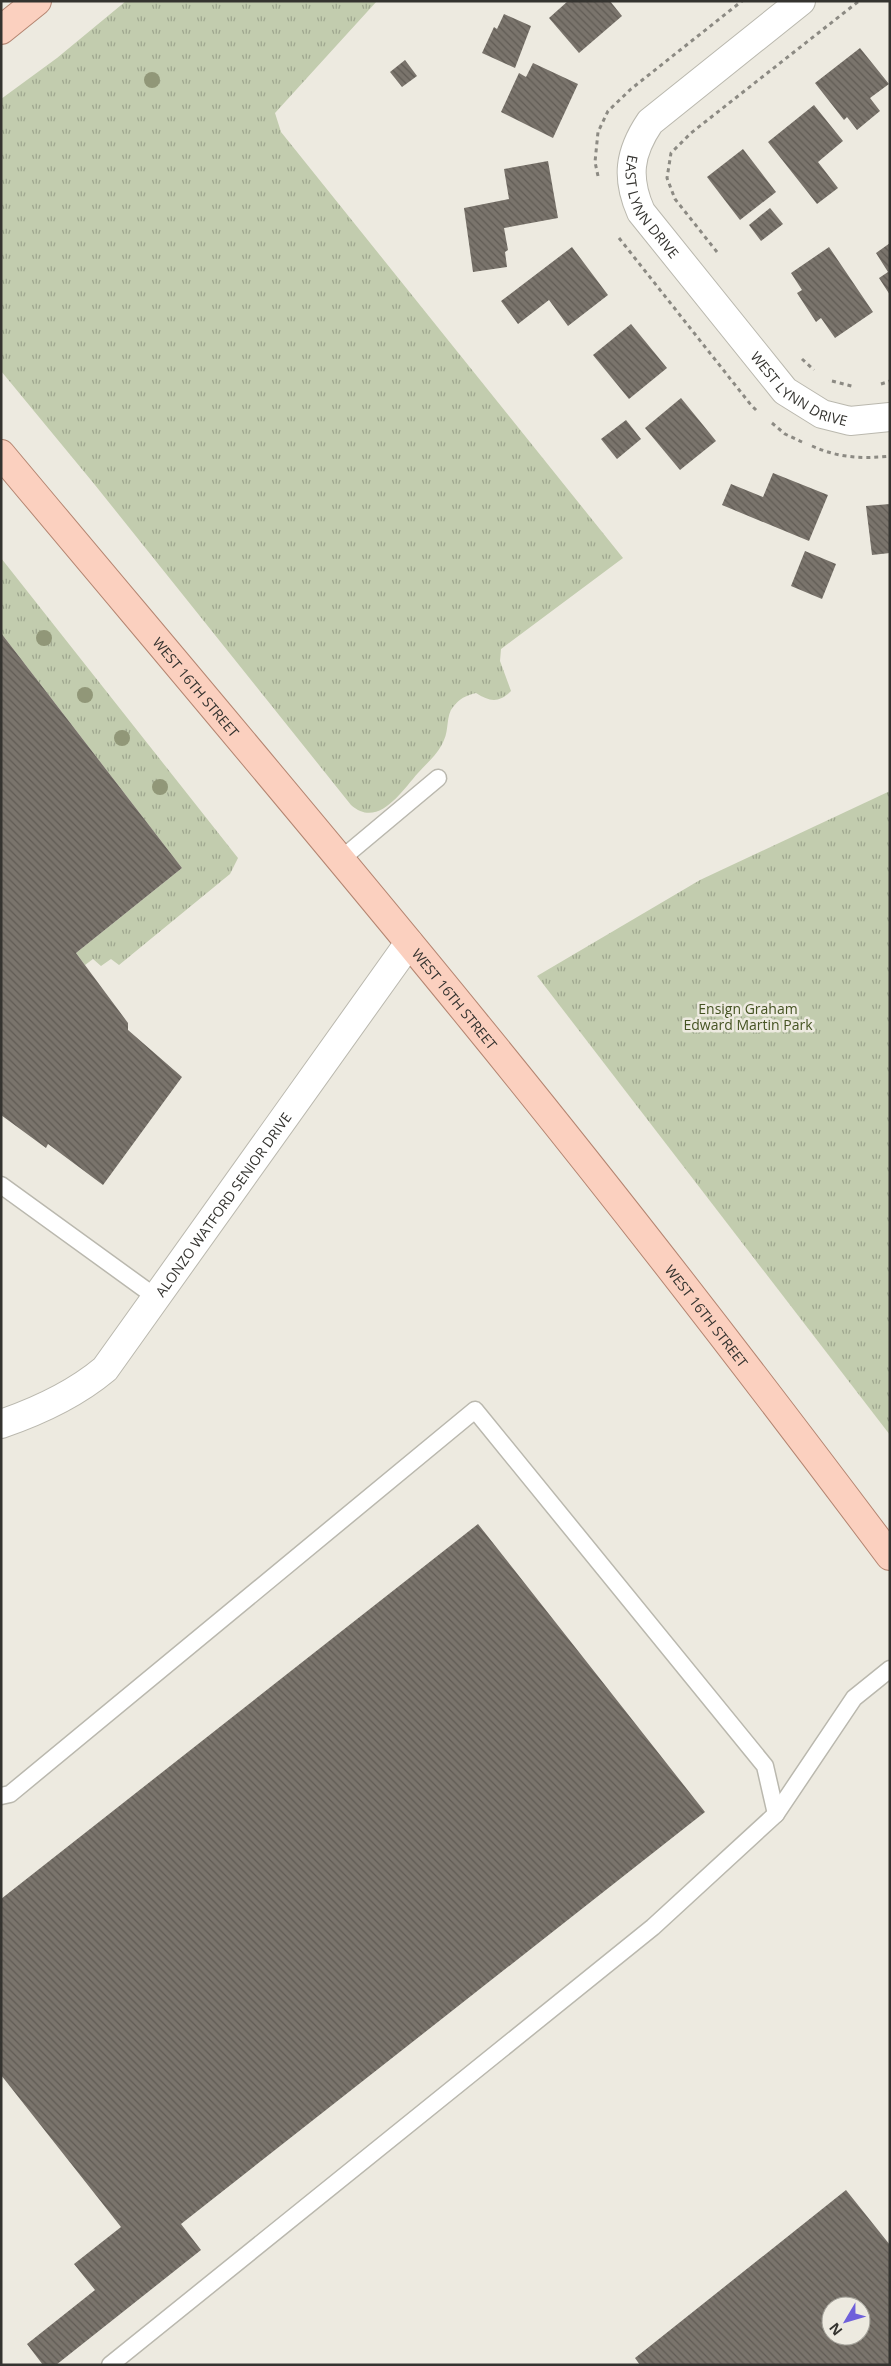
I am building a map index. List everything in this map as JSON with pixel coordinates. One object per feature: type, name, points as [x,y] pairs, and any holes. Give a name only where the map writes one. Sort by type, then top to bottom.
[{"type":"main road","points":[[1,30],[37,1]]},
{"type":"main road","name":"WEST 16TH STREET","points":[[1,454],[409,943],[641,1232],[793,1427],[890,1556]]},
{"type":"street","name":"EAST LYNN DRIVE","points":[[727,320],[642,212],[636,201],[631,178],[637,142],[650,122],[660,113],[801,1]]},
{"type":"street","name":"WEST LYNN DRIVE","points":[[727,320],[785,391],[822,414],[850,421],[890,417]]},
{"type":"street","name":"ALONZO WATFORD SENIOR DRIVE","points":[[1,1424],[36,1411],[90,1381],[105,1369],[118,1354],[409,943]]},
{"type":"lane","points":[[340,860],[438,778]]},
{"type":"lane","points":[[1,1185],[157,1298]]},
{"type":"lane","points":[[1,1796],[10,1794],[475,1410],[764,1766],[776,1814]]},
{"type":"lane","points":[[110,2365],[652,1926],[776,1814],[854,1698],[890,1669]]},
{"type":"path","points":[[722,259],[675,199],[667,178],[671,153],[691,133],[859,1]]},
{"type":"path","points":[[799,356],[818,373]]},
{"type":"path","points":[[825,379],[856,387]]},
{"type":"path","points":[[875,384],[890,381]]},
{"type":"green space","points":[[126,1],[377,1],[275,113],[281,132],[623,558],[501,649],[500,661],[511,691],[502,698],[494,700],[476,693],[458,701],[448,718],[446,736],[433,758],[396,798],[380,810],[370,813],[361,811],[351,805],[95,485],[1,371],[1,99],[57,58]]},
{"type":"green space","points":[[1,558],[238,858],[230,874],[119,965],[111,959],[101,966],[93,959],[85,965],[76,953],[182,868],[1,633]]},
{"type":"green space","name":"Ensign Graham Edward Martin Park","points":[[890,791],[890,1435],[537,976],[700,880]]},
{"type":"green space","points":[[890,1326],[890,1352],[877,1336]]},
{"type":"building","points":[[568,1],[610,1],[622,16],[579,53],[549,18]]},
{"type":"building","points":[[504,14],[531,26],[515,68],[482,53],[494,27],[497,29]]},
{"type":"building","points":[[860,48],[889,84],[870,98],[880,111],[857,130],[847,117],[844,120],[815,83]]},
{"type":"building","points":[[405,60],[417,76],[402,87],[390,72]]},
{"type":"building","points":[[533,63],[578,84],[553,138],[501,112],[519,73],[526,77]]},
{"type":"building","points":[[814,105],[843,141],[818,162],[838,188],[817,204],[768,142]]},
{"type":"building","points":[[743,149],[776,192],[740,220],[707,177]]},
{"type":"building","points":[[548,161],[558,218],[504,228],[508,250],[505,252],[507,267],[473,272],[464,208],[509,199],[504,169]]},
{"type":"building","points":[[770,208],[783,224],[761,241],[749,225]]},
{"type":"building","points":[[890,243],[890,295],[879,278],[888,272],[876,253]]},
{"type":"building","points":[[572,247],[608,295],[568,326],[549,300],[518,324],[501,301]]},
{"type":"building","points":[[829,247],[873,312],[835,338],[821,318],[816,322],[797,293],[802,290],[791,273]]},
{"type":"building","points":[[631,324],[667,368],[629,399],[593,355]]},
{"type":"building","points":[[681,398],[716,441],[680,470],[645,428]]},
{"type":"building","points":[[626,420],[641,439],[617,459],[601,439]]},
{"type":"building","points":[[773,473],[828,495],[809,541],[722,505],[731,484],[763,497]]},
{"type":"building","points":[[890,504],[890,553],[872,555],[866,506]]},
{"type":"building","points":[[805,551],[836,564],[822,599],[791,586]]},
{"type":"building","points":[[1,633],[182,868],[76,953],[128,1023],[128,1030],[182,1077],[103,1185],[48,1144],[46,1148],[1,1115]]},
{"type":"building","points":[[478,1524],[705,1812],[181,2224],[201,2250],[56,2365],[43,2365],[27,2344],[95,2290],[74,2264],[121,2227],[1,2075],[1,1899]]},
{"type":"building","points":[[846,2190],[890,2245],[890,2365],[640,2365],[635,2358]]}]
